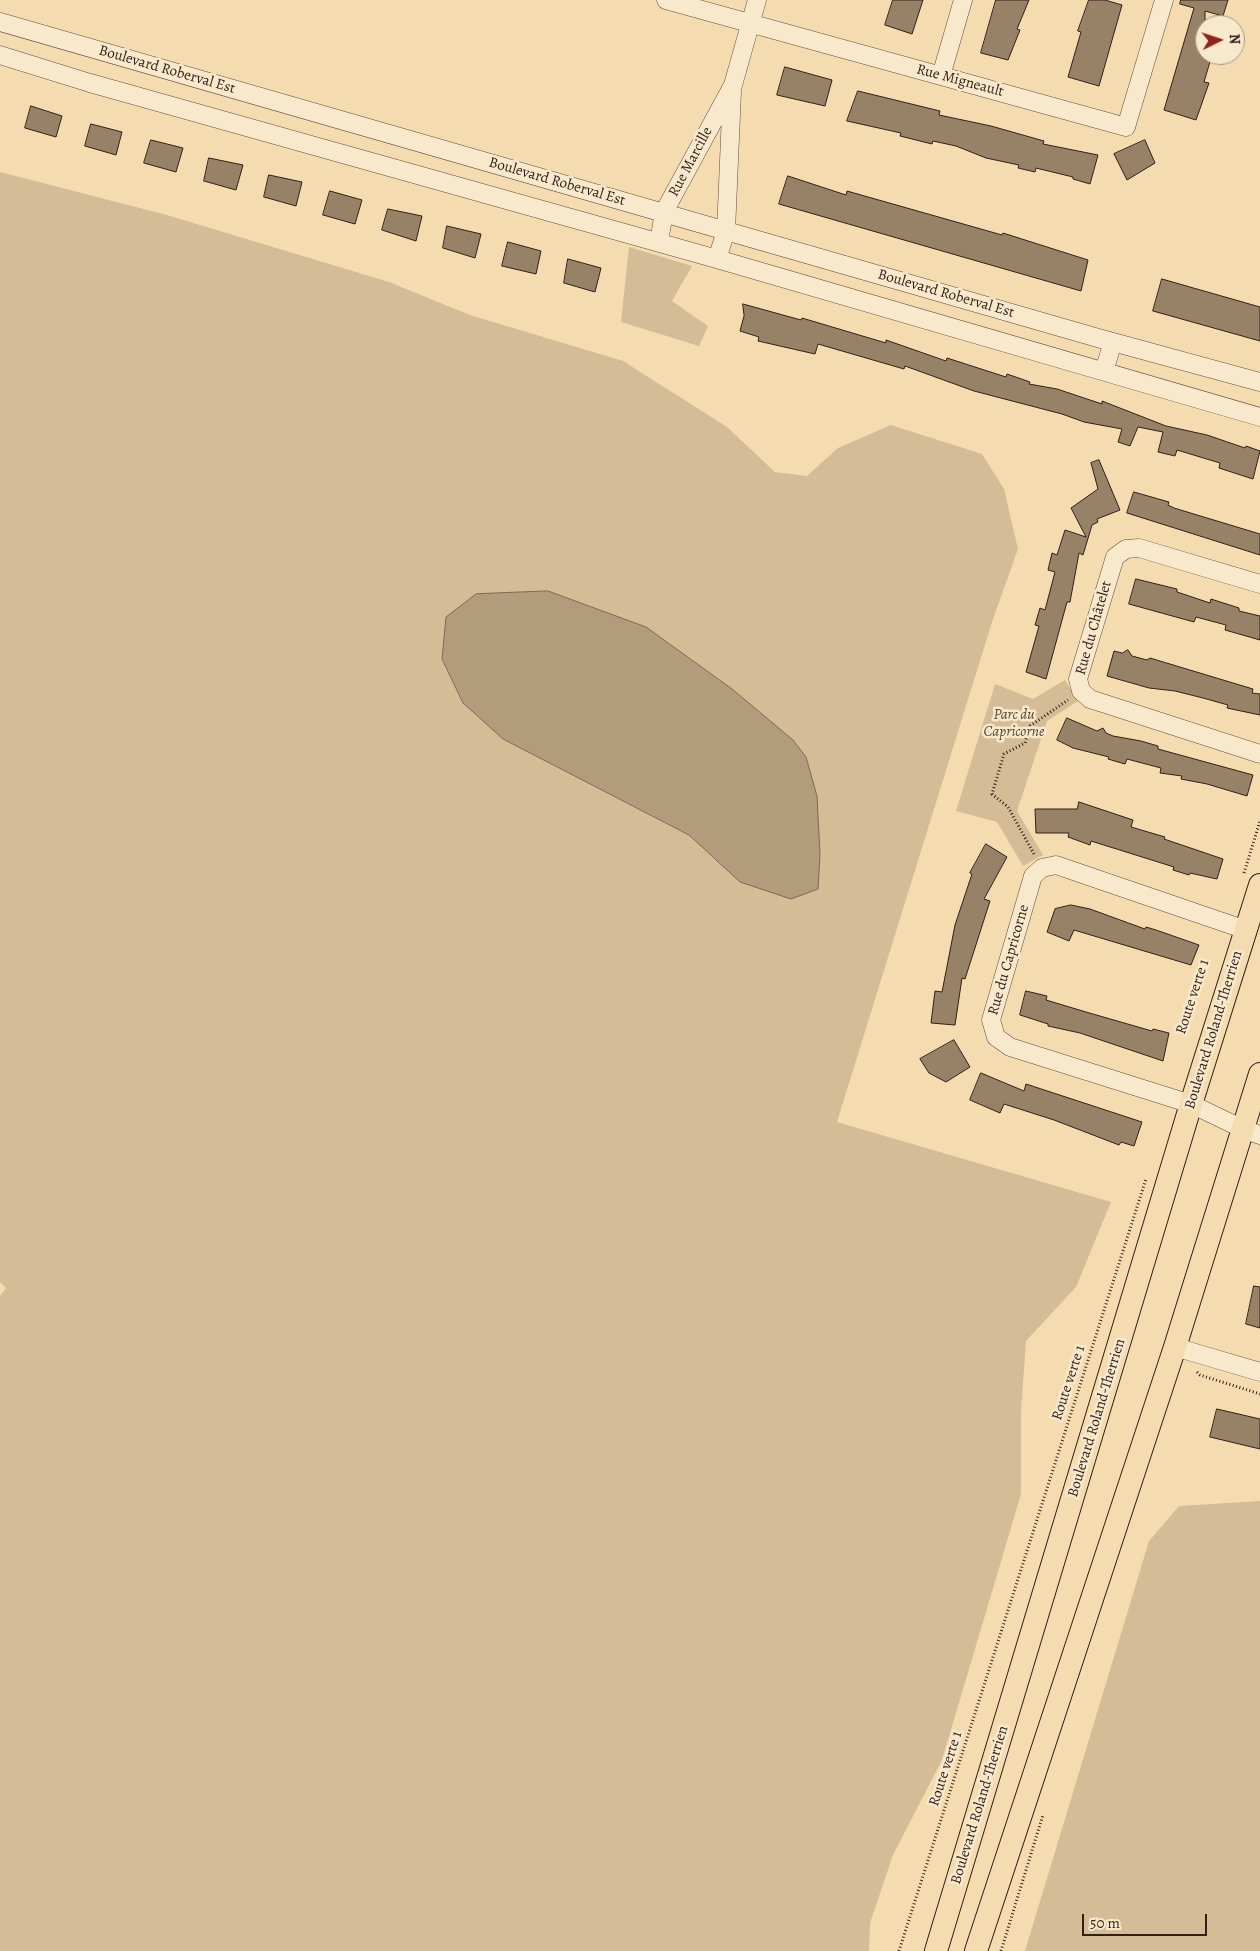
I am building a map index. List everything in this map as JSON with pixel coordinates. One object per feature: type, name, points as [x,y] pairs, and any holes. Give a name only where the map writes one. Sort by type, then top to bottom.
[{"type":"main road","name":"Boulevard Roland-Therrien","points":[[936,1951],[1191,1104],[1246,930],[1251,881]]},
{"type":"main road","points":[[976,1951],[1175,1346],[1251,1132],[1260,1074]]},
{"type":"street","name":"Rue Migneault","points":[[666,0],[1126,127],[1164,0]]},
{"type":"street","name":"Rue Marcille","points":[[717,259],[726,231],[733,85],[757,0]]},
{"type":"street","points":[[941,76],[963,0]]},
{"type":"street","name":"Boulevard Roberval Est","points":[[0,22],[1113,342],[1260,382]]},
{"type":"street","name":"Boulevard Roberval Est","points":[[0,55],[90,83],[659,242],[1260,417]]},
{"type":"street","name":"Rue Marcille","points":[[659,242],[664,212],[733,85]]},
{"type":"street","points":[[1104,371],[1113,342]]},
{"type":"street","name":"Rue du Châtelet","points":[[1260,584],[1139,548],[1126,549],[1115,557],[1078,679],[1080,691],[1090,699],[1260,754]]},
{"type":"street","points":[[1042,868],[1056,865],[1246,930]]},
{"type":"street","name":"Rue du Capricorne","points":[[1042,868],[1033,876],[991,1020],[996,1038],[1010,1047],[1191,1104],[1251,1132]]},
{"type":"street","points":[[1175,1346],[1260,1372]]},
{"type":"path","points":[[1042,868],[1008,808],[992,794],[1004,754],[1025,743],[1030,726],[1080,691]]},
{"type":"path","points":[[1251,881],[1260,821]]},
{"type":"path","name":"Route verte 1","points":[[899,1951],[1148,1174]]},
{"type":"green space","points":[[0,172],[167,215],[389,282],[470,315],[623,361],[727,427],[775,472],[807,476],[838,448],[891,425],[982,454],[1004,489],[1018,549],[992,622],[837,1122],[1111,1202],[1076,1287],[1026,1341],[1021,1411],[1021,1494],[942,1760],[893,1855],[870,1923],[869,1951],[0,1951],[0,1296],[6,1288],[0,1282]],"holes":[[[442,659],[806,757],[740,882],[689,835],[503,739],[463,703]]]},
{"type":"green space","points":[[629,247],[692,266],[672,301],[708,326],[699,346],[621,322]]},
{"type":"green space","name":"Parc du Capricorne","points":[[1065,680],[1078,701],[1047,721],[1017,811],[1043,855],[1023,866],[997,822],[956,811],[995,684],[1033,699]]},
{"type":"green space","points":[[1260,1501],[1260,1951],[1025,1951],[1149,1541],[1179,1506]]},
{"type":"shaded area","points":[[548,591],[646,627],[732,689],[793,740],[806,757],[817,796],[820,854],[818,889],[791,899],[740,882],[689,835],[503,739],[463,703],[442,659],[446,617],[476,594]]},
{"type":"building","points":[[893,0],[923,0],[912,34],[885,25]]},
{"type":"building","points":[[996,0],[1029,0],[1017,29],[1020,30],[1008,60],[981,53]]},
{"type":"building","points":[[1089,0],[1105,0],[1122,5],[1099,86],[1068,77],[1081,32],[1078,31]]},
{"type":"building","points":[[1181,0],[1228,0],[1223,15],[1205,11],[1205,15],[1195,15],[1195,65],[1209,65],[1204,82],[1209,83],[1196,120],[1164,110],[1194,8],[1180,4]]},
{"type":"building","points":[[785,67],[832,80],[825,106],[777,95]]},
{"type":"building","points":[[858,91],[940,111],[939,115],[991,126],[1044,141],[1043,144],[1098,155],[1090,184],[1073,179],[1073,177],[1036,168],[1035,172],[1018,168],[1019,165],[986,158],[956,146],[933,141],[932,144],[900,136],[901,133],[847,121]]},
{"type":"building","points":[[31,106],[62,116],[56,137],[25,128]]},
{"type":"building","points":[[91,124],[122,132],[116,155],[85,146]]},
{"type":"building","points":[[151,140],[183,148],[176,172],[144,163]]},
{"type":"building","points":[[1145,140],[1155,163],[1127,180],[1114,154]]},
{"type":"building","points":[[209,158],[243,165],[236,190],[204,181]]},
{"type":"building","points":[[269,175],[302,182],[296,206],[264,197]]},
{"type":"building","points":[[788,176],[846,195],[847,191],[1002,235],[1003,233],[1088,260],[1081,291],[779,204]]},
{"type":"building","points":[[330,191],[362,200],[355,224],[323,215]]},
{"type":"building","points":[[388,209],[422,216],[416,241],[382,230]]},
{"type":"building","points":[[447,226],[481,234],[475,258],[443,248]]},
{"type":"building","points":[[508,242],[541,251],[536,274],[502,266]]},
{"type":"building","points":[[568,259],[601,268],[595,292],[564,283]]},
{"type":"building","points":[[1162,279],[1260,307],[1260,341],[1153,311]]},
{"type":"building","points":[[743,304],[801,320],[802,318],[886,343],[886,340],[946,361],[947,358],[1006,377],[1007,374],[1030,382],[1029,384],[1057,389],[1102,404],[1102,401],[1166,426],[1207,435],[1245,448],[1246,446],[1260,451],[1253,479],[1219,468],[1220,463],[1177,450],[1175,456],[1158,452],[1163,432],[1138,427],[1130,446],[1118,442],[1122,429],[1084,422],[1062,414],[974,391],[905,366],[904,369],[818,344],[815,354],[758,341],[759,337],[740,331],[744,316]]},
{"type":"building","points":[[1099,460],[1120,510],[1097,519],[1098,522],[1092,525],[1083,555],[1079,553],[1070,602],[1067,602],[1046,679],[1026,672],[1039,626],[1035,625],[1040,608],[1045,610],[1055,572],[1048,570],[1052,553],[1057,555],[1065,530],[1086,537],[1071,508],[1098,489],[1091,463]]},
{"type":"building","points":[[1134,492],[1169,502],[1168,505],[1174,508],[1260,534],[1260,555],[1127,513]]},
{"type":"building","points":[[1136,579],[1177,589],[1177,592],[1210,603],[1211,599],[1239,608],[1239,611],[1260,616],[1260,640],[1225,630],[1226,625],[1196,617],[1194,622],[1129,604]]},
{"type":"building","points":[[1128,650],[1132,656],[1147,660],[1150,658],[1253,689],[1252,693],[1260,694],[1260,715],[1227,708],[1228,705],[1203,698],[1175,691],[1149,688],[1107,676],[1114,651],[1122,653]]},
{"type":"building","points":[[1067,718],[1097,731],[1103,728],[1106,733],[1113,736],[1141,741],[1158,746],[1158,749],[1253,775],[1247,796],[1207,784],[1181,779],[1182,776],[1160,773],[1161,768],[1127,759],[1125,764],[1108,759],[1109,757],[1073,748],[1057,740]]},
{"type":"building","points":[[1079,802],[1133,820],[1131,827],[1165,837],[1164,839],[1223,859],[1217,879],[1190,873],[1189,875],[1173,870],[1174,867],[1091,841],[1090,845],[1068,837],[1069,833],[1036,833],[1035,809],[1077,809]]},
{"type":"building","points":[[986,844],[1007,857],[984,899],[990,901],[965,979],[962,978],[955,1025],[931,1023],[935,991],[942,992],[955,925],[972,874],[970,873]]},
{"type":"building","points":[[1071,905],[1090,909],[1145,929],[1146,927],[1199,945],[1191,965],[1074,930],[1069,941],[1047,932],[1055,909]]},
{"type":"building","points":[[1026,991],[1047,996],[1046,1000],[1086,1012],[1152,1031],[1153,1029],[1169,1033],[1163,1061],[1080,1033],[1048,1026],[1048,1024],[1020,1015]]},
{"type":"building","points":[[954,1040],[970,1067],[946,1082],[929,1073],[920,1059]]},
{"type":"building","points":[[981,1073],[1024,1091],[1026,1084],[1142,1122],[1134,1146],[1121,1142],[1119,1145],[1054,1120],[1004,1104],[1000,1113],[970,1100]]},
{"type":"building","points":[[1254,1286],[1260,1287],[1260,1328],[1246,1324]]},
{"type":"building","points":[[1217,1409],[1260,1419],[1260,1449],[1210,1437]]}]
